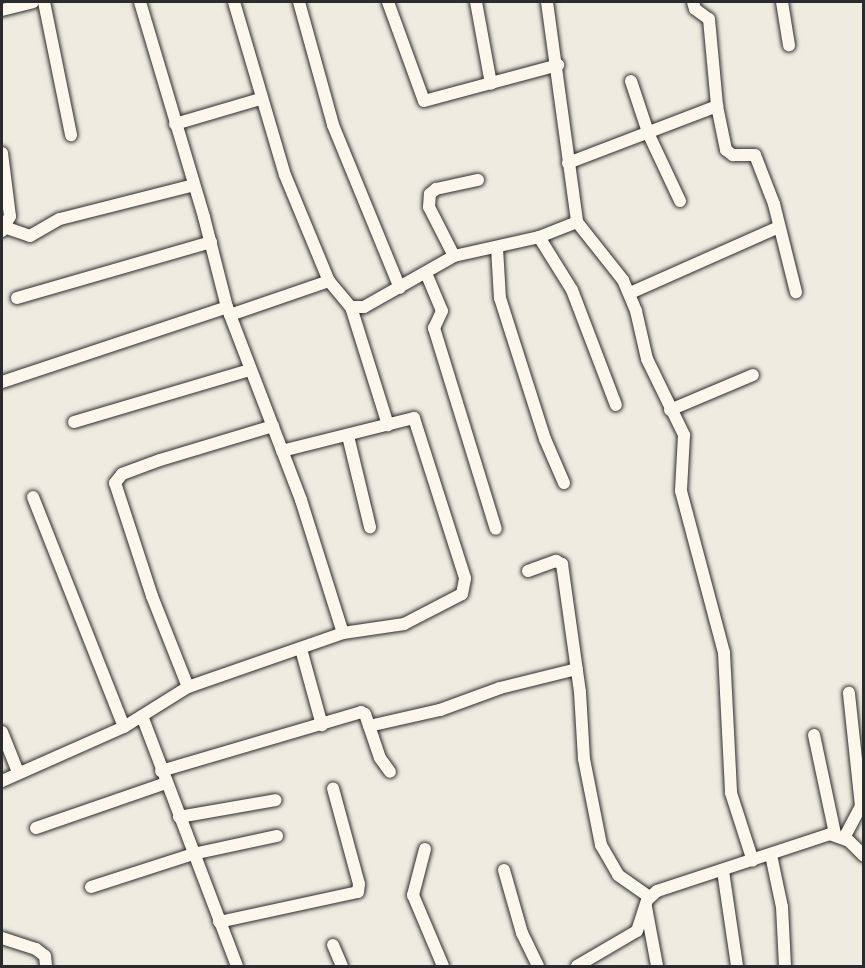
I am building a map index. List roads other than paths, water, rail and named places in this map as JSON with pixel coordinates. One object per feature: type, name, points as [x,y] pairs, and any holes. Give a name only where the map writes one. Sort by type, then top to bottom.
[{"type":"street","points":[[2,10],[33,2]]},
{"type":"street","points":[[44,2],[71,135]]},
{"type":"street","points":[[140,2],[211,242],[228,311],[282,451],[343,633]]},
{"type":"street","points":[[234,2],[260,99],[285,175],[329,281],[351,307],[388,425]]},
{"type":"street","points":[[299,2],[333,125],[400,288]]},
{"type":"street","points":[[388,2],[424,101],[558,65]]},
{"type":"street","points":[[476,2],[491,84]]},
{"type":"street","points":[[547,2],[558,65],[568,164],[577,222],[609,259],[630,293],[647,359],[684,435],[681,491],[726,661],[732,799],[753,861]]},
{"type":"street","points":[[693,2],[695,9],[710,19],[717,106],[726,150],[733,155],[755,155],[767,180],[796,292]]},
{"type":"street","points":[[782,2],[789,45]]},
{"type":"street","points":[[631,81],[649,135],[680,201]]},
{"type":"street","points":[[175,124],[260,99]]},
{"type":"street","points":[[568,164],[649,135],[717,106]]},
{"type":"street","points":[[2,153],[10,216],[4,229],[30,236],[60,219],[194,185]]},
{"type":"street","points":[[454,256],[429,207],[430,194],[436,189],[478,180]]},
{"type":"street","points":[[351,307],[364,307],[454,256],[539,237],[577,222]]},
{"type":"street","points":[[630,293],[779,227]]},
{"type":"street","points":[[539,237],[572,290],[616,405]]},
{"type":"street","points":[[17,298],[211,242]]},
{"type":"street","points":[[497,248],[500,298],[545,439],[564,483]]},
{"type":"street","points":[[426,273],[442,311],[434,325],[436,338],[496,529]]},
{"type":"street","points":[[2,382],[329,281]]},
{"type":"street","points":[[74,422],[250,370]]},
{"type":"street","points":[[670,410],[753,375]]},
{"type":"street","points":[[2,780],[124,727],[188,687],[301,650],[343,633],[404,624],[465,590],[465,578],[435,491],[418,422],[409,418],[348,436],[282,451]]},
{"type":"street","points":[[188,687],[148,585],[115,483],[122,474],[160,460],[273,426]]},
{"type":"street","points":[[348,436],[370,527]]},
{"type":"street","points":[[33,497],[124,727]]},
{"type":"street","points":[[528,571],[556,561],[562,564],[577,669],[584,759],[601,845],[623,880],[648,901],[657,966]]},
{"type":"street","points":[[301,650],[322,724]]},
{"type":"street","points":[[369,726],[440,710],[500,688],[577,669]]},
{"type":"street","points":[[577,966],[637,931],[648,901],[723,871],[840,836],[860,813],[861,788],[849,693]]},
{"type":"street","points":[[36,828],[164,777],[361,712],[369,726],[380,758],[390,772]]},
{"type":"street","points":[[142,716],[237,966]]},
{"type":"street","points":[[2,732],[18,772]]},
{"type":"street","points":[[814,735],[840,836],[864,856]]},
{"type":"street","points":[[219,921],[358,892],[359,884],[333,788]]},
{"type":"street","points":[[179,817],[276,801]]},
{"type":"street","points":[[91,887],[193,854],[277,836]]},
{"type":"street","points":[[425,849],[413,895],[443,966]]},
{"type":"street","points":[[771,855],[782,907],[785,966]]},
{"type":"street","points":[[504,870],[522,933],[538,966]]},
{"type":"street","points":[[723,871],[737,966]]},
{"type":"street","points":[[2,938],[36,949],[45,956],[46,966]]},
{"type":"street","points":[[333,945],[342,966]]}]
